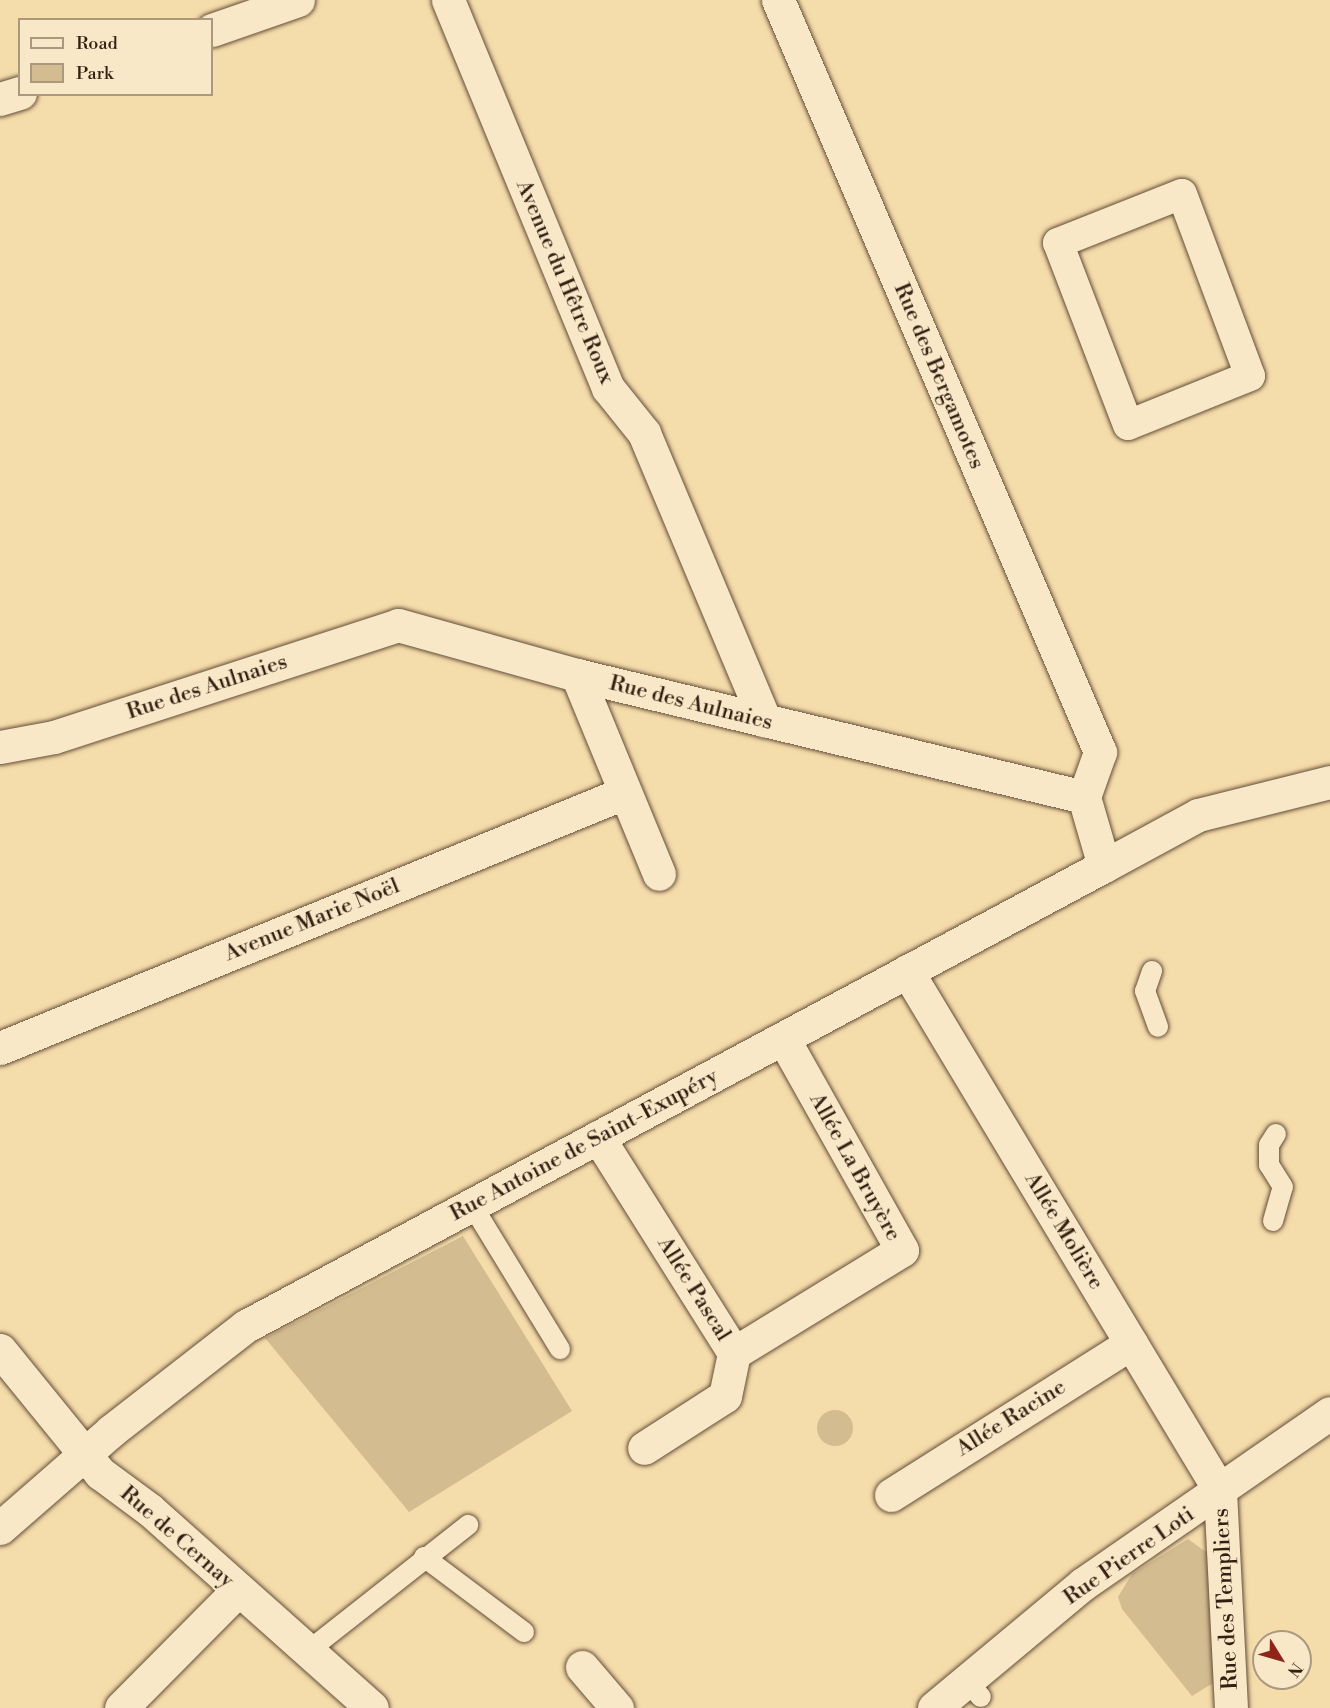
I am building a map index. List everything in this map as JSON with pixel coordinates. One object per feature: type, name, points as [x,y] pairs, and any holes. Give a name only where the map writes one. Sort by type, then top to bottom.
[{"type":"street","points":[[213,30],[298,0]]},
{"type":"street","name":"Avenue du Hêtre Roux","points":[[448,0],[608,388],[644,433],[765,721]]},
{"type":"street","name":"Rue des Bergamotes","points":[[778,0],[1100,752],[1084,797]]},
{"type":"street","points":[[0,99],[18,94]]},
{"type":"street","points":[[1182,194],[1250,376],[1128,425],[1058,243],[1182,194]]},
{"type":"street","name":"Rue des Aulnaies","points":[[0,747],[54,737],[398,625],[577,675],[1084,797]]},
{"type":"street","points":[[577,675],[659,874]]},
{"type":"street","points":[[1084,797],[1104,866],[1198,815],[1330,782]]},
{"type":"street","name":"Avenue Marie Noël","points":[[0,1048],[624,793]]},
{"type":"street","name":"Rue Antoine de Saint-Exupéry","points":[[0,1528],[84,1454],[246,1326],[1104,866]]},
{"type":"street","name":"Allée Molière","points":[[907,971],[1220,1491]]},
{"type":"street","name":"Allée La Bruyère","points":[[734,1353],[902,1250],[783,1038]]},
{"type":"street","name":"Allée Pascal","points":[[598,1137],[734,1353],[725,1396],[644,1448]]},
{"type":"street","name":"Allée Racine","points":[[891,1494],[1131,1343]]},
{"type":"street","name":"Rue de Cernay","points":[[0,1350],[84,1454],[372,1708]]},
{"type":"street","name":"Rue Pierre Loti","points":[[934,1708],[974,1689],[1083,1584],[1330,1413]]},
{"type":"street","name":"Rue des Templiers","points":[[1220,1491],[1232,1708]]},
{"type":"street","points":[[121,1708],[238,1590]]},
{"type":"street","points":[[582,1668],[617,1708]]},
{"type":"lane","points":[[1152,971],[1145,991],[1158,1027]]},
{"type":"lane","points":[[1273,1221],[1283,1187],[1269,1165],[1269,1145],[1276,1134]]},
{"type":"lane","points":[[472,1205],[560,1349]]},
{"type":"lane","points":[[308,1651],[424,1557],[468,1525]]},
{"type":"lane","points":[[424,1557],[524,1632]]},
{"type":"green space","points":[[463,1236],[572,1411],[409,1512],[265,1338]]},
{"type":"green space","points":[[835,1410],[848,1415],[853,1428],[848,1441],[835,1446],[822,1441],[817,1428],[822,1415]]},
{"type":"green space","points":[[1188,1539],[1210,1555],[1218,1680],[1192,1696],[1122,1609],[1118,1597],[1132,1574]]}]
